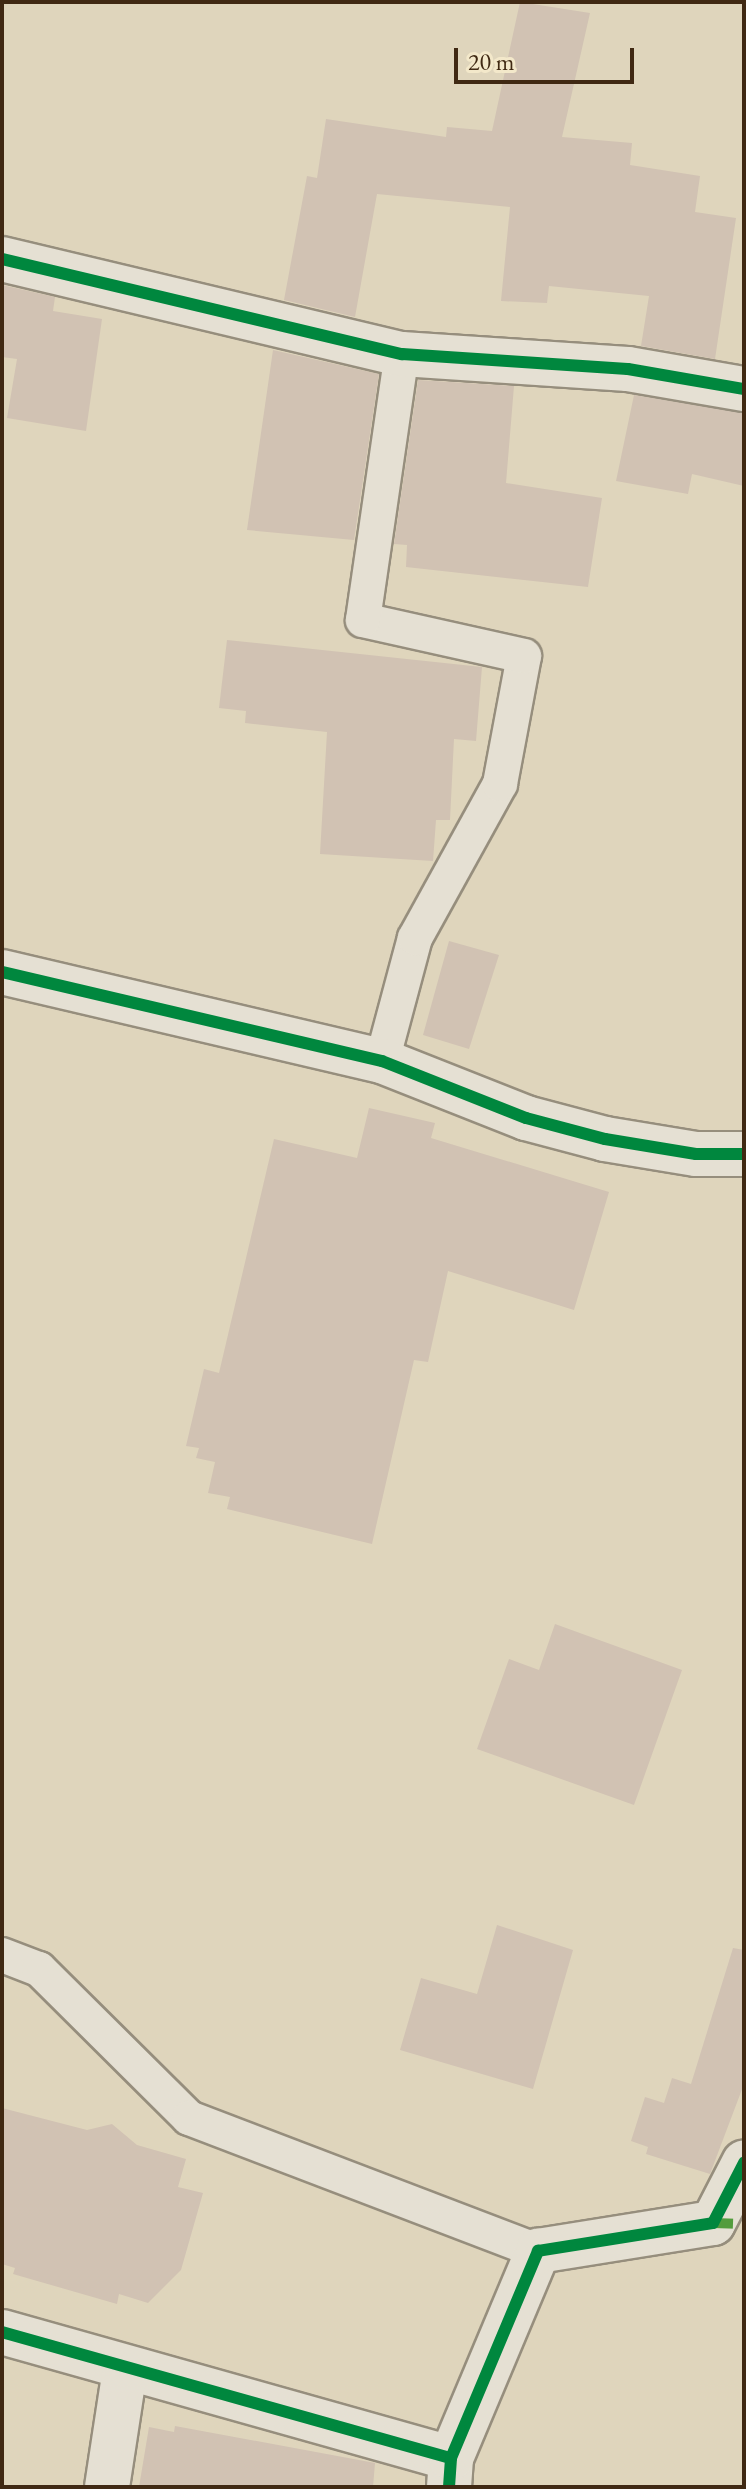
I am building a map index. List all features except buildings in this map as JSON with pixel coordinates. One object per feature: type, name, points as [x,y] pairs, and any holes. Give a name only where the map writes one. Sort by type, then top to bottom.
[{"type":"street","points":[[2,259],[402,354],[628,369],[744,389]]},
{"type":"street","points":[[2,972],[382,1061],[526,1118],[592,1135],[696,1154],[744,1154]]},
{"type":"street","points":[[2,2332],[450,2472],[538,2251],[713,2223],[744,2163]]},
{"type":"street","points":[[107,2487],[125,2369]]},
{"type":"lane","points":[[382,1061],[415,938],[500,784],[524,656],[363,620],[402,354]]},
{"type":"lane","points":[[2,1955],[39,1969],[189,2118],[538,2251]]},
{"type":"marked path","points":[[713,2223],[744,2224]]},
{"type":"cycle path","points":[[2,259],[402,354],[628,369],[744,389]]},
{"type":"cycle path","points":[[2,972],[382,1061],[526,1118],[605,1139],[696,1154],[744,1154]]},
{"type":"cycle path","points":[[449,2487],[451,2458],[538,2251],[713,2223],[744,2163]]},
{"type":"cycle path","points":[[2,2332],[451,2458]]}]
